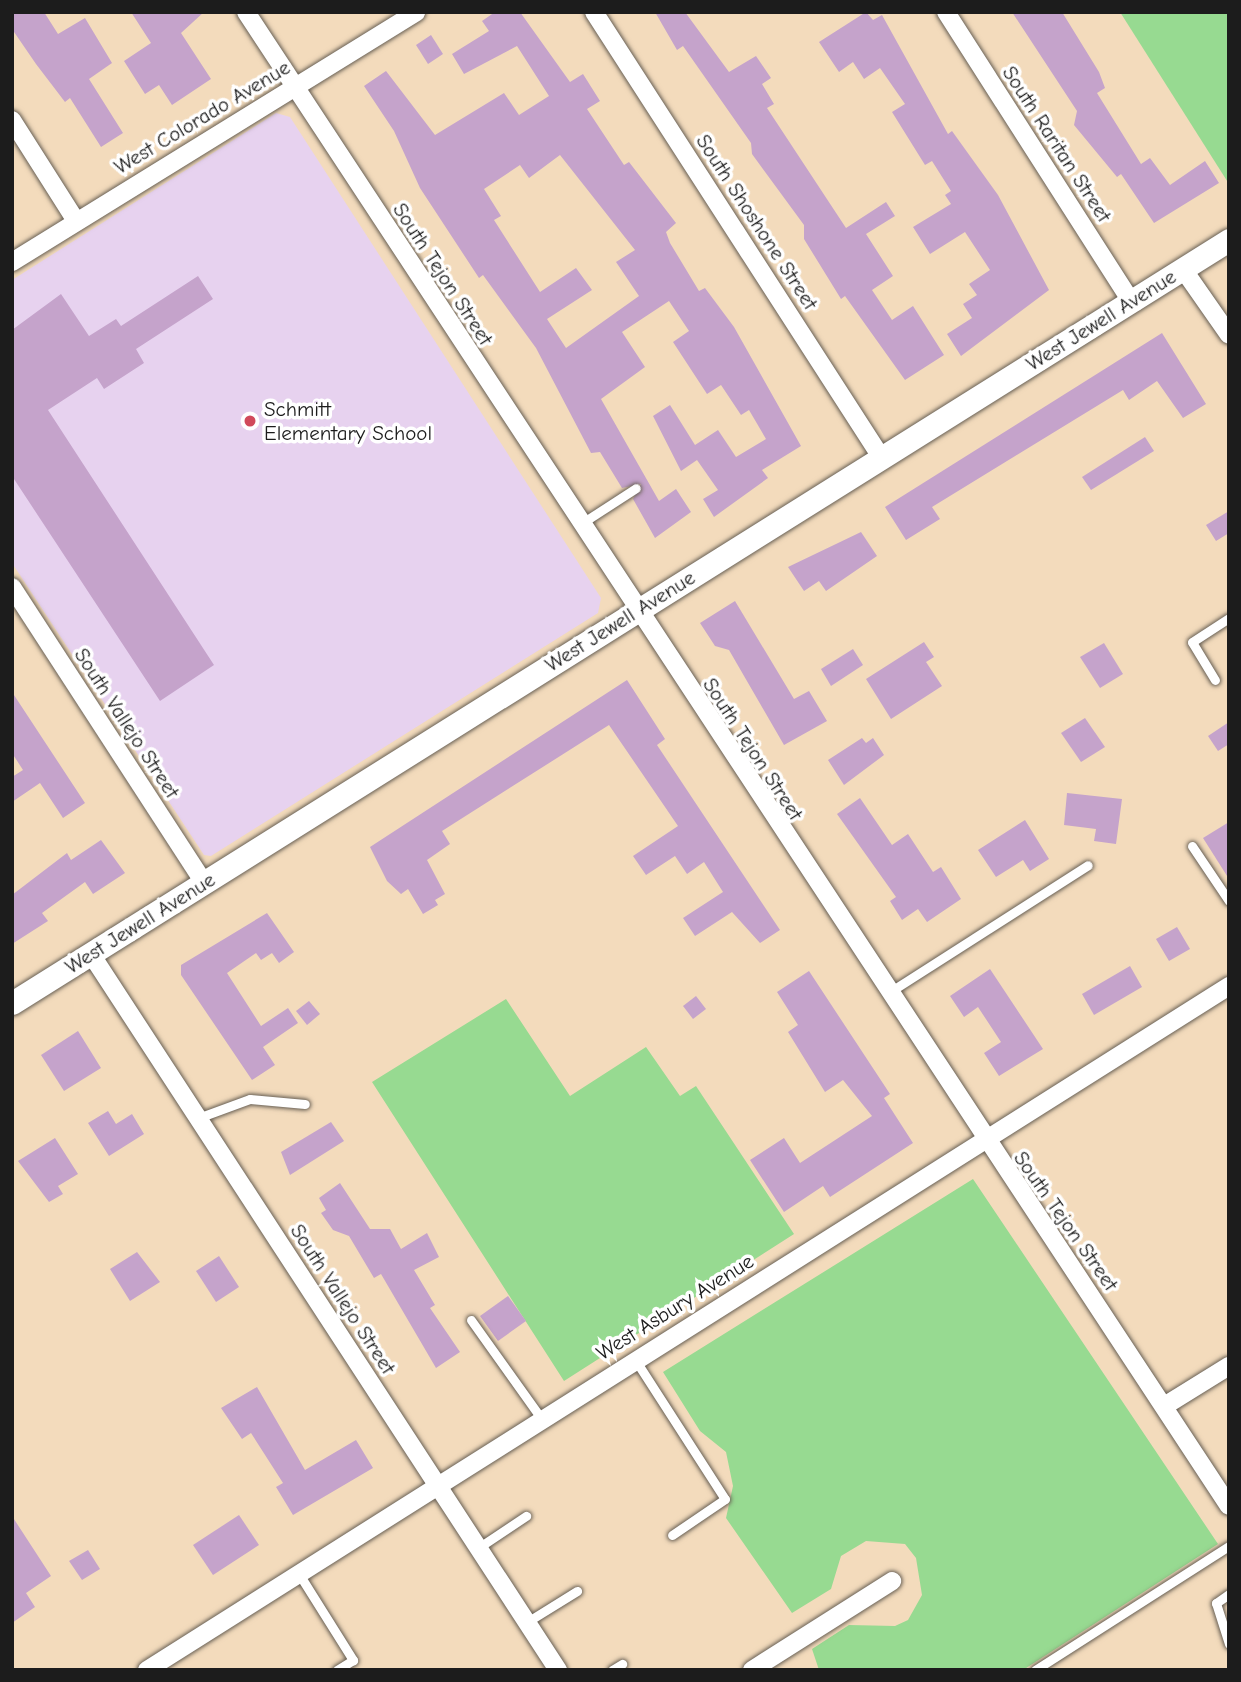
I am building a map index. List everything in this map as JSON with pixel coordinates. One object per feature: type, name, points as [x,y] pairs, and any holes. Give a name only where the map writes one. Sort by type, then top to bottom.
[{"type":"street","name":"South Tejon Street","points":[[246,12],[983,1140],[1166,1405],[1229,1506]]},
{"type":"street","name":"West Colorado Avenue","points":[[12,262],[416,12]]},
{"type":"street","name":"South Shoshone Street","points":[[594,12],[881,457]]},
{"type":"street","name":"South Raritan Street","points":[[946,12],[1131,301]]},
{"type":"street","points":[[12,120],[76,221]]},
{"type":"street","name":"West Jewell Avenue","points":[[12,1003],[1229,240]]},
{"type":"street","points":[[1183,269],[1229,335]]},
{"type":"street","name":"South Vallejo Street","points":[[12,587],[204,883]]},
{"type":"street","name":"South Vallejo Street","points":[[91,954],[558,1670]]},
{"type":"street","name":"West Asbury Avenue","points":[[147,1670],[436,1484],[1229,986]]},
{"type":"street","points":[[1166,1405],[1229,1366]]},
{"type":"street","points":[[752,1670],[892,1581]]},
{"type":"lane","points":[[579,525],[636,488]]},
{"type":"lane","points":[[1215,680],[1192,642],[1229,618]]},
{"type":"lane","points":[[1192,846],[1229,901]]},
{"type":"lane","points":[[887,994],[1088,865]]},
{"type":"lane","points":[[198,1118],[250,1099],[305,1104]]},
{"type":"lane","points":[[471,1320],[541,1418]]},
{"type":"lane","points":[[635,1359],[725,1499],[672,1535]]},
{"type":"lane","points":[[478,1548],[526,1516]]},
{"type":"lane","points":[[1035,1670],[1229,1546]]},
{"type":"lane","points":[[299,1574],[353,1660],[337,1670]]},
{"type":"lane","points":[[527,1622],[577,1591]]},
{"type":"lane","points":[[1229,1594],[1216,1603],[1229,1644]]},
{"type":"lane","points":[[612,1670],[622,1664]]},
{"type":"shaded area","name":"Schmitt Elementary School","points":[[276,113],[290,117],[601,598],[598,613],[211,856],[204,855],[12,563],[12,280]]},
{"type":"green space","points":[[1120,12],[1229,12],[1229,184]]},
{"type":"green space","points":[[506,999],[570,1096],[646,1047],[680,1096],[696,1086],[794,1234],[564,1381],[372,1082]]},
{"type":"green space","points":[[973,1179],[1218,1544],[1023,1670],[819,1670],[812,1649],[849,1625],[895,1626],[908,1620],[922,1595],[916,1558],[905,1544],[866,1541],[841,1556],[831,1589],[792,1613],[726,1518],[733,1486],[726,1452],[700,1431],[663,1372]]},
{"type":"building","points":[[12,12],[44,12],[58,34],[85,18],[112,63],[89,79],[123,133],[101,147],[70,98],[65,102],[12,29]]},
{"type":"building","points":[[131,12],[204,12],[181,33],[211,79],[172,105],[159,85],[145,94],[124,61],[151,43]]},
{"type":"building","points":[[495,12],[520,12],[570,82],[583,74],[600,101],[587,109],[624,165],[629,162],[676,223],[666,232],[670,243],[699,291],[705,288],[734,327],[801,446],[762,470],[768,478],[714,517],[703,499],[718,490],[697,460],[681,471],[653,416],[670,405],[695,445],[718,430],[736,457],[766,439],[749,410],[741,415],[721,385],[707,394],[673,342],[689,331],[669,301],[622,332],[645,367],[601,399],[659,501],[676,489],[691,512],[655,538],[633,499],[641,484],[622,488],[600,452],[591,453],[536,348],[483,275],[479,278],[420,188],[394,131],[364,86],[386,71],[435,135],[504,93],[519,115],[549,96],[517,46],[464,74],[452,54],[489,31],[482,21]],"holes":[[[560,155],[635,250],[616,262],[639,296],[566,348],[547,319],[592,290],[576,268],[540,292],[494,220],[501,216],[484,189],[520,165],[529,178]]]},
{"type":"building","points":[[655,12],[685,12],[729,72],[756,56],[771,78],[762,84],[774,104],[767,108],[846,228],[886,202],[895,216],[866,234],[893,276],[872,290],[892,320],[913,306],[944,355],[905,380],[845,296],[841,299],[804,239],[804,225],[752,154],[751,143],[683,46],[677,50]]},
{"type":"building","points":[[866,12],[873,20],[882,15],[948,134],[952,131],[998,195],[1049,290],[961,356],[947,334],[972,318],[963,304],[977,295],[969,284],[990,270],[965,232],[930,254],[913,227],[951,204],[945,195],[951,191],[932,161],[925,165],[892,112],[905,104],[880,68],[864,79],[853,62],[839,72],[819,42]]},
{"type":"building","points":[[1012,12],[1062,12],[1099,72],[1105,88],[1097,93],[1141,164],[1150,158],[1170,185],[1205,161],[1219,183],[1154,223],[1121,174],[1117,177],[1074,125],[1077,111]]},
{"type":"building","points":[[431,35],[443,54],[428,64],[416,45]]},
{"type":"building","points":[[198,276],[213,299],[136,349],[144,363],[104,389],[97,378],[48,410],[214,665],[160,701],[12,476],[12,330],[61,294],[89,336],[116,319],[121,326]]},
{"type":"building","points":[[1162,333],[1206,404],[1183,418],[1157,381],[1129,400],[1123,390],[932,507],[940,519],[906,540],[885,507]]},
{"type":"building","points":[[1145,437],[1154,451],[1091,490],[1082,477]]},
{"type":"building","points":[[1229,511],[1229,533],[1216,541],[1206,525]]},
{"type":"building","points":[[861,532],[877,556],[826,591],[819,581],[804,591],[788,567]]},
{"type":"building","points":[[735,601],[794,699],[809,691],[827,721],[784,745],[729,650],[715,646],[700,623]]},
{"type":"building","points":[[924,642],[934,657],[926,662],[942,686],[891,719],[866,679]]},
{"type":"building","points":[[1104,643],[1123,674],[1100,688],[1080,657]]},
{"type":"building","points":[[853,649],[863,665],[831,686],[821,669]]},
{"type":"building","points":[[627,680],[665,739],[657,745],[780,930],[760,943],[732,912],[695,936],[683,918],[723,892],[704,862],[687,874],[675,856],[646,875],[633,856],[678,826],[609,725],[442,831],[450,844],[427,860],[445,894],[435,900],[438,905],[423,914],[408,889],[401,894],[387,881],[370,847]]},
{"type":"building","points":[[12,692],[85,803],[63,818],[40,783],[12,802],[12,777],[23,770],[12,753]]},
{"type":"building","points":[[1085,718],[1105,747],[1081,762],[1061,733]]},
{"type":"building","points":[[1229,722],[1229,744],[1218,751],[1208,736]]},
{"type":"building","points":[[862,738],[866,743],[873,738],[884,755],[844,785],[828,760]]},
{"type":"building","points":[[1067,793],[1122,799],[1116,844],[1094,841],[1096,829],[1064,825]]},
{"type":"building","points":[[860,798],[892,845],[908,834],[933,872],[941,867],[961,899],[927,922],[918,909],[902,920],[890,901],[896,897],[837,814]]},
{"type":"building","points":[[1025,820],[1049,859],[1030,871],[1023,860],[996,877],[978,850]]},
{"type":"building","points":[[1229,822],[1229,879],[1203,838]]},
{"type":"building","points":[[101,840],[125,873],[93,894],[85,882],[42,913],[48,921],[12,944],[12,895],[67,853],[71,860]]},
{"type":"building","points":[[267,913],[294,952],[279,963],[272,953],[261,960],[256,953],[227,973],[261,1026],[288,1008],[298,1023],[263,1047],[275,1065],[252,1080],[181,975],[181,965]]},
{"type":"building","points":[[1177,927],[1190,949],[1169,961],[1156,939]]},
{"type":"building","points":[[1130,966],[1142,987],[1094,1015],[1082,994]]},
{"type":"building","points":[[990,969],[1043,1049],[999,1076],[984,1053],[1001,1042],[978,1007],[964,1017],[950,996]]},
{"type":"building","points":[[809,971],[890,1094],[884,1098],[913,1143],[830,1197],[823,1186],[784,1212],[750,1160],[784,1138],[800,1163],[872,1116],[843,1080],[825,1092],[788,1032],[798,1025],[777,992]]},
{"type":"building","points":[[696,996],[706,1009],[693,1019],[683,1006]]},
{"type":"building","points":[[309,1001],[320,1014],[307,1025],[296,1011]]},
{"type":"building","points":[[78,1031],[101,1068],[64,1091],[41,1055]]},
{"type":"building","points":[[108,1111],[116,1124],[132,1114],[144,1134],[109,1156],[88,1123]]},
{"type":"building","points":[[331,1122],[344,1141],[290,1175],[281,1152]]},
{"type":"building","points":[[55,1138],[78,1174],[58,1186],[63,1194],[49,1202],[18,1161]]},
{"type":"building","points":[[340,1183],[370,1229],[390,1229],[401,1249],[427,1233],[439,1257],[414,1270],[435,1305],[430,1308],[460,1352],[436,1368],[381,1274],[374,1278],[349,1236],[333,1230],[321,1213],[326,1210],[319,1198]]},
{"type":"building","points":[[137,1252],[160,1282],[130,1301],[110,1269]]},
{"type":"building","points":[[219,1256],[239,1287],[216,1302],[196,1271]]},
{"type":"building","points":[[508,1296],[526,1321],[498,1341],[480,1316]]},
{"type":"building","points":[[257,1387],[305,1470],[356,1440],[373,1468],[293,1515],[276,1487],[283,1483],[251,1433],[242,1439],[221,1408]]},
{"type":"building","points":[[239,1515],[259,1545],[213,1575],[193,1545]]},
{"type":"building","points":[[12,1516],[51,1576],[26,1593],[35,1607],[12,1623]]},
{"type":"building","points":[[88,1550],[100,1569],[82,1580],[69,1561]]},
{"type":"place","name":"Schmitt Elementary School","points":[[250,421]]}]
